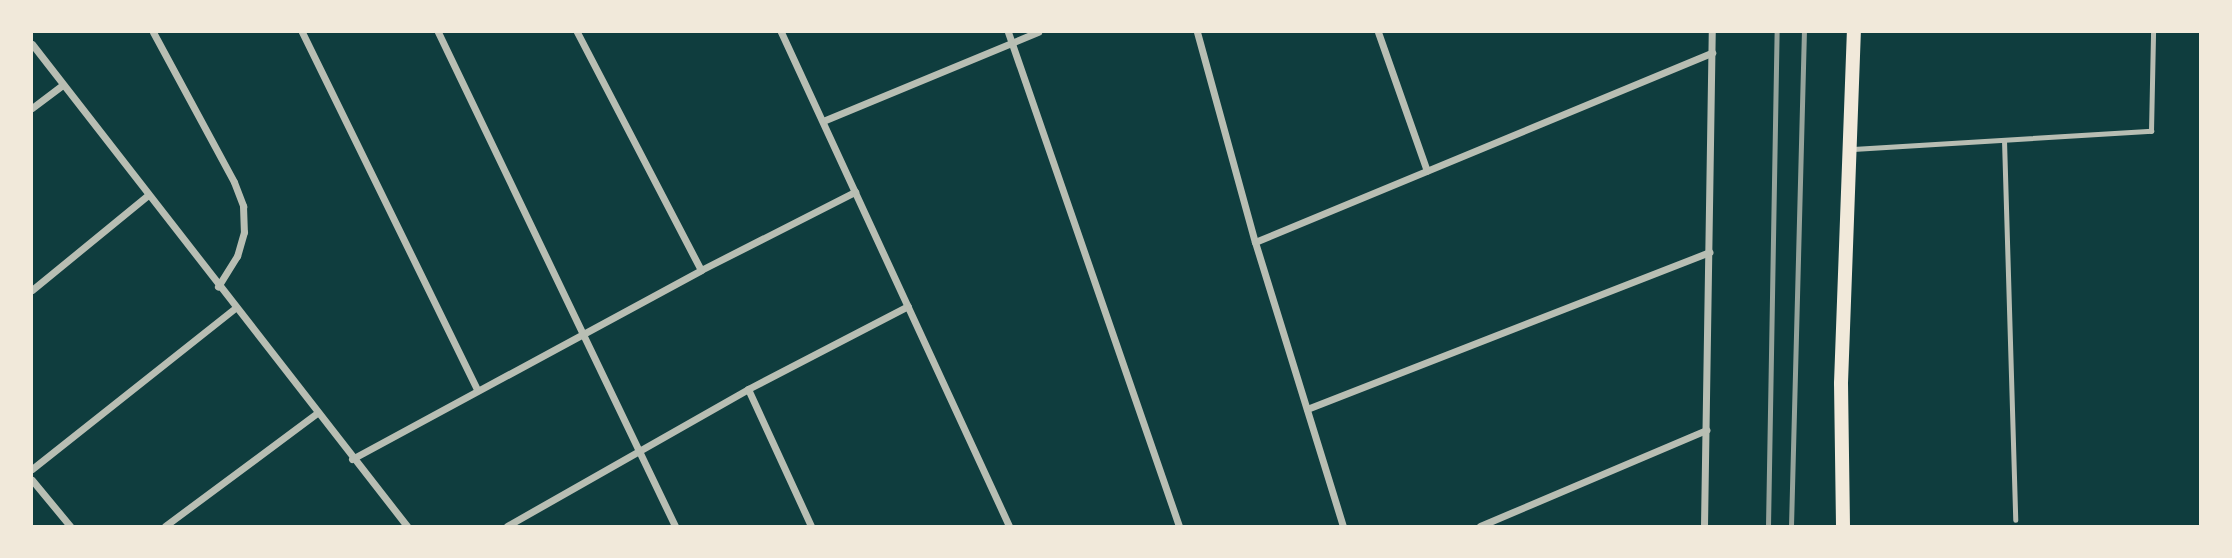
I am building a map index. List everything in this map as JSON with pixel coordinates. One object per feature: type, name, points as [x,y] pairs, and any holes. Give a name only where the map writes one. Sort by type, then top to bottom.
[{"type":"main road","points":[[1843,527],[1841,383],[1854,32]]},
{"type":"street","points":[[153,32],[234,182],[243,206],[244,232],[237,256],[218,286]]},
{"type":"street","points":[[302,32],[477,390]]},
{"type":"street","points":[[438,32],[675,527]]},
{"type":"street","points":[[577,32],[701,270]]},
{"type":"street","points":[[781,32],[1009,527]]},
{"type":"street","points":[[1008,32],[1180,527]]},
{"type":"street","points":[[823,121],[1038,32]]},
{"type":"street","points":[[1197,32],[1255,243],[1343,527]]},
{"type":"street","points":[[1378,32],[1427,171]]},
{"type":"street","points":[[1704,527],[1713,32]]},
{"type":"street","points":[[32,44],[407,527]]},
{"type":"street","points":[[1255,243],[1712,53]]},
{"type":"street","points":[[32,108],[62,85]]},
{"type":"street","points":[[352,459],[701,270],[855,192]]},
{"type":"street","points":[[32,290],[148,195]]},
{"type":"street","points":[[1307,409],[1709,252]]},
{"type":"street","points":[[507,527],[748,389],[908,306]]},
{"type":"street","points":[[32,469],[235,308]]},
{"type":"street","points":[[748,389],[811,527]]},
{"type":"street","points":[[165,527],[317,413]]},
{"type":"street","points":[[1480,527],[1706,430]]},
{"type":"street","points":[[32,480],[70,527]]},
{"type":"lane","points":[[1850,150],[2151,131],[2153,32]]},
{"type":"lane","points":[[2004,140],[2015,520]]},
{"type":"railway","points":[[1768,526],[1777,32]]},
{"type":"railway","points":[[1791,526],[1804,32]]}]
